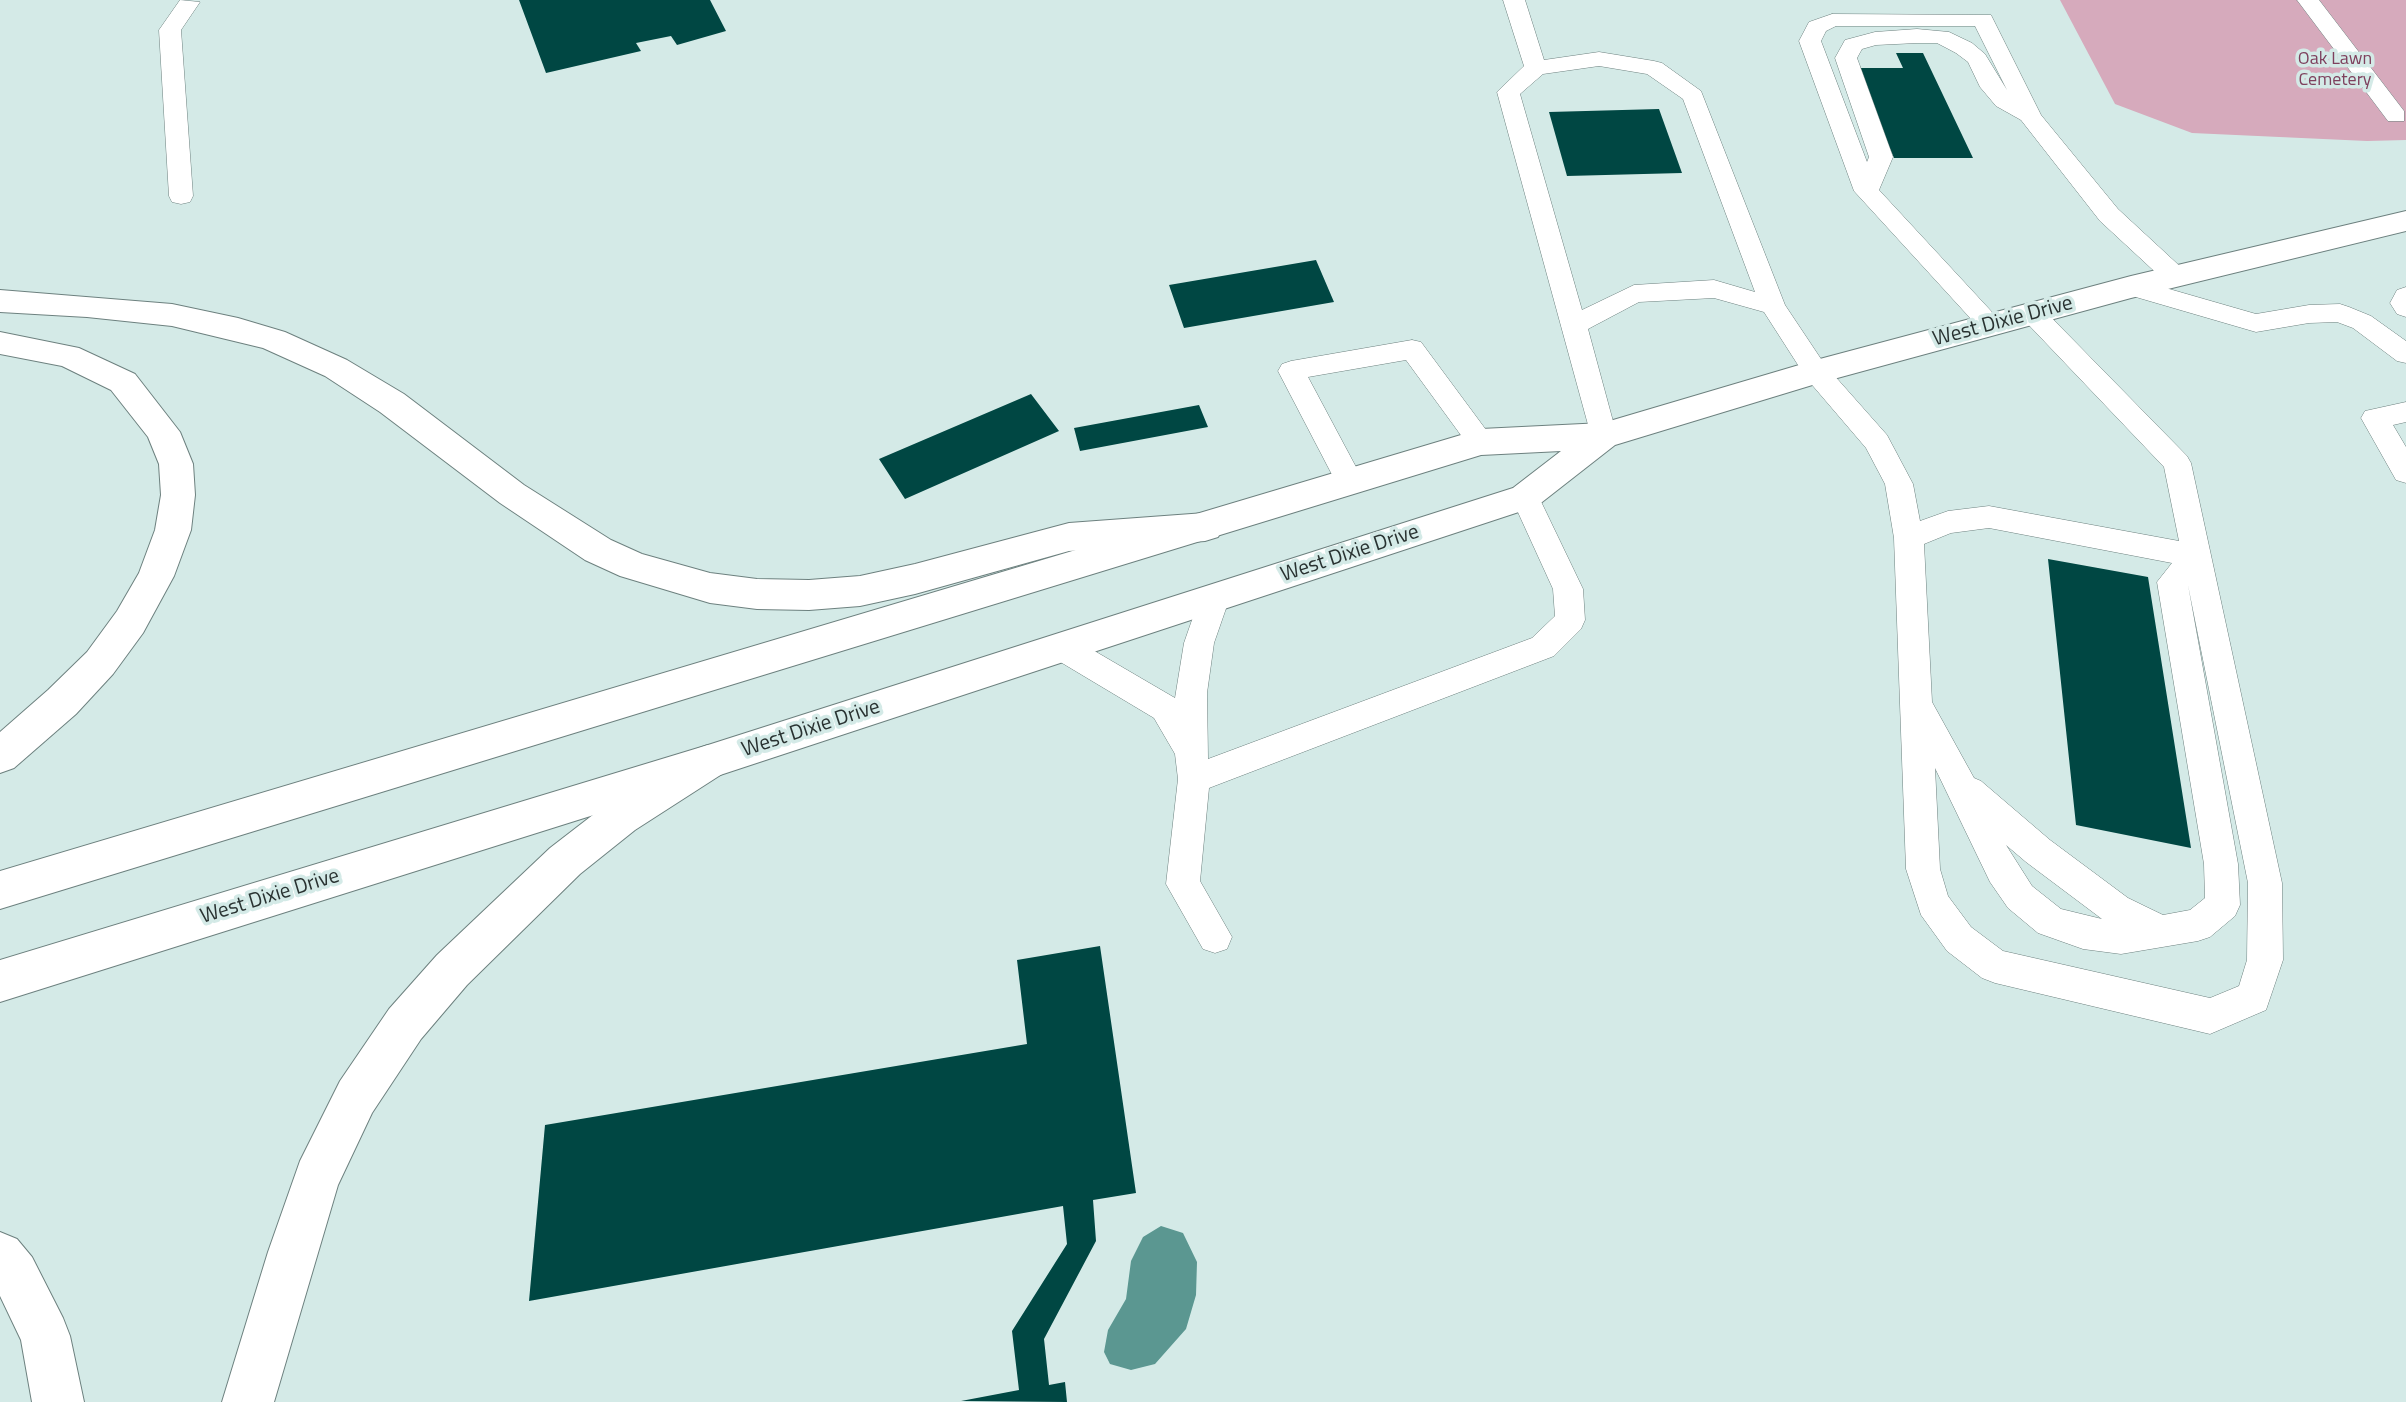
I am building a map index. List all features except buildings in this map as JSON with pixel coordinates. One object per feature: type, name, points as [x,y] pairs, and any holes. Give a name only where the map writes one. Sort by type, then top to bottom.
[{"type":"main road","name":"West Dixie Drive","points":[[0,890],[1481,442],[1603,436],[1816,372],[2132,287],[2406,221]]},
{"type":"main road","points":[[0,301],[87,306],[172,316],[238,329],[274,340],[335,368],[392,403],[512,494],[598,550],[633,566],[710,588],[757,594],[809,595],[860,591],[915,579],[1069,537],[1205,527]]},
{"type":"main road","points":[[0,343],[68,356],[96,366],[122,382],[144,405],[163,432],[176,464],[178,495],[173,530],[156,576],[130,622],[100,663],[72,692],[0,755]]},
{"type":"main road","name":"West Dixie Drive","points":[[0,981],[708,762],[1525,497],[1603,436]]},
{"type":"main road","points":[[248,1402],[292,1252],[317,1178],[356,1097],[405,1024],[461,961],[565,861],[621,817],[708,762]]},
{"type":"main road","points":[[0,1256],[15,1274],[45,1336],[58,1402]]},
{"type":"lane","points":[[1514,0],[1536,68]]},
{"type":"lane","points":[[2308,0],[2396,116]]},
{"type":"lane","points":[[181,196],[170,30],[192,1]]},
{"type":"lane","points":[[1991,325],[1866,191],[1810,41],[1816,27],[1832,20],[1983,20],[2031,117],[2109,215],[2175,276]]},
{"type":"lane","points":[[1866,191],[1881,157],[1846,58],[1853,45],[1875,39],[1941,37],[1964,48],[1977,60],[1991,87],[2004,101],[2031,117]]},
{"type":"lane","points":[[1603,436],[1536,184],[1508,92],[1536,68],[1599,59],[1654,68],[1693,96],[1773,306],[1816,372],[1877,442],[1899,484],[1909,538],[1923,869],[1933,904],[1959,939],[1996,966],[2210,1016],[2253,998],[2265,960],[2265,883],[2176,463],[2033,314]]},
{"type":"lane","points":[[2132,287],[2256,323],[2309,314],[2340,313],[2362,322],[2406,354]]},
{"type":"lane","points":[[1574,325],[1634,294],[1714,289],[1773,306]]},
{"type":"lane","points":[[2406,296],[2403,303],[2406,308]]},
{"type":"lane","points":[[1350,482],[1290,371],[1412,349],[1481,442]]},
{"type":"lane","points":[[2406,412],[2375,418],[2406,472]]},
{"type":"lane","points":[[1192,765],[1543,647],[1570,620],[1568,589],[1525,497]]},
{"type":"lane","points":[[1909,538],[1948,522],[1989,517],[2197,556]]},
{"type":"lane","points":[[1915,701],[1960,783],[2002,871],[2020,897],[2050,922],[2083,933],[2121,938],[2198,925],[2223,905],[2221,864],[2172,582],[2197,556]]},
{"type":"lane","points":[[1215,597],[1199,643],[1193,680],[1192,765],[1183,884],[1215,937]]},
{"type":"lane","points":[[1063,648],[1165,708],[1192,765]]},
{"type":"lane","points":[[1960,783],[2038,851],[2116,909],[2161,931]]},
{"type":"green space","name":"Oak Lawn Cemetery","points":[[2060,0],[2406,0],[2406,140],[2367,141],[2192,133],[2115,104]]},
{"type":"water","points":[[1161,1226],[1183,1233],[1197,1262],[1196,1295],[1186,1329],[1155,1364],[1131,1370],[1110,1364],[1104,1352],[1108,1330],[1126,1299],[1131,1261],[1143,1237]]}]
